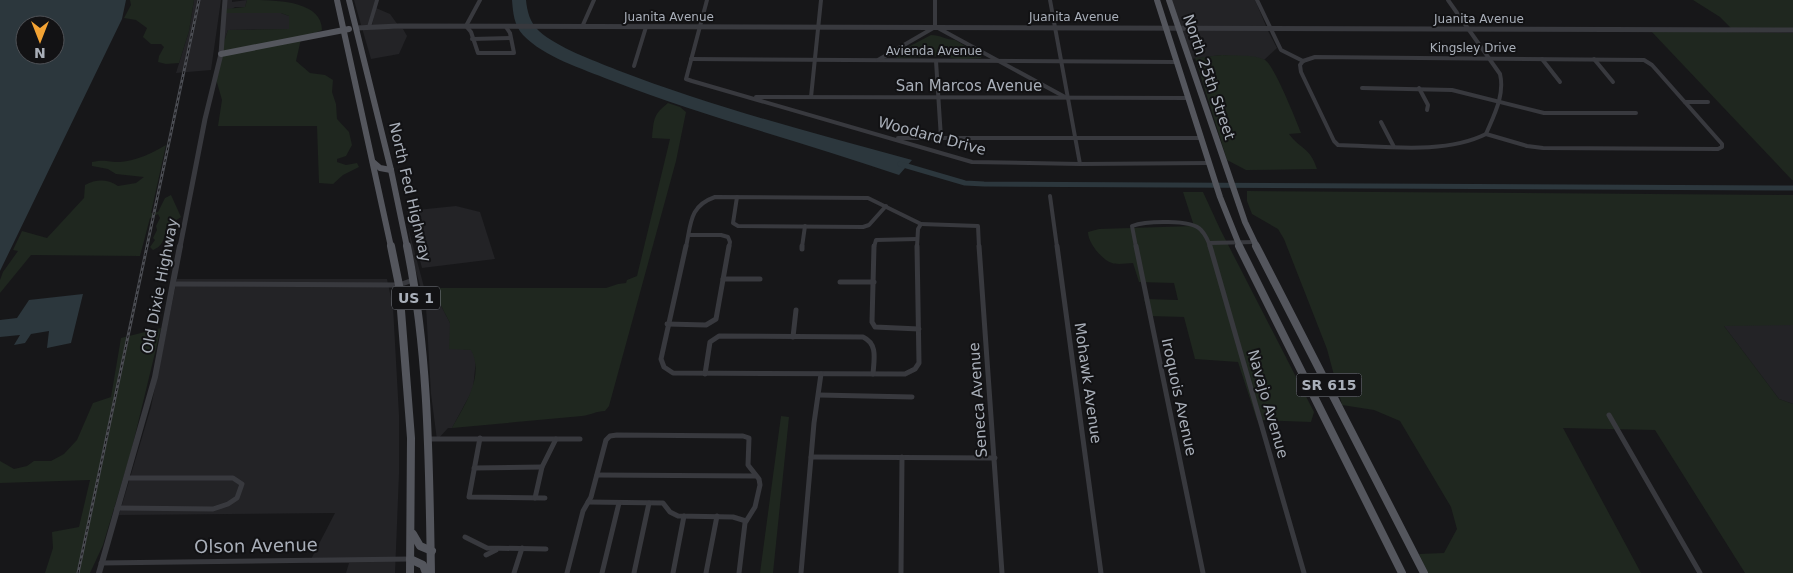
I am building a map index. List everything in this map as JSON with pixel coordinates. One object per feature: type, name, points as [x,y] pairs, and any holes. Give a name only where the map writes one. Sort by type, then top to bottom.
[{"type":"main road","name":"North Fed Highway","points":[[337,0],[399,285],[409,411],[410,573]]},
{"type":"main road","name":"North Fed Highway","points":[[349,0],[391,170],[414,280],[424,367],[429,439],[431,573]]},
{"type":"main road","name":"North 25th Street","points":[[1157,0],[1209,163]]},
{"type":"main road","name":"North 25th Street","points":[[1169,0],[1206,110],[1254,242]]},
{"type":"main road","points":[[221,54],[356,28]]},
{"type":"main road","points":[[1185,87],[1195,95],[1202,97]]},
{"type":"main road","points":[[1189,98],[1199,102],[1206,110]]},
{"type":"main road","points":[[373,162],[380,168],[391,170]]},
{"type":"main road","name":"SR 615","points":[[1209,163],[1237,242],[1402,573]]},
{"type":"main road","name":"SR 615","points":[[1254,242],[1424,573]]},
{"type":"main road","points":[[411,527],[417,543],[422,548],[432,552]]},
{"type":"main road","points":[[410,559],[423,565],[426,573]]},
{"type":"street","name":"Old Dixie Highway","points":[[99,573],[152,393],[205,119],[221,54],[225,0]]},
{"type":"street","points":[[369,27],[377,0]]},
{"type":"street","points":[[480,0],[466,26],[471,32],[478,53],[514,53],[510,33],[506,26]]},
{"type":"street","points":[[582,26],[594,0]]},
{"type":"street","points":[[691,59],[708,0]]},
{"type":"street","points":[[811,97],[821,0]]},
{"type":"street","points":[[934,0],[936,27]]},
{"type":"street","points":[[1050,0],[1066,98],[1080,164]]},
{"type":"street","points":[[1257,0],[1281,50],[1303,61],[1300,65],[1300,72],[1334,141],[1338,145],[1394,147],[1458,145],[1486,134],[1527,146],[1543,148],[1718,149],[1722,147],[1722,144],[1685,102]]},
{"type":"street","points":[[1448,0],[1498,69],[1502,83],[1499,101],[1486,134]]},
{"type":"street","name":"Juanita Avenue","points":[[356,28],[466,26],[818,26],[1793,30]]},
{"type":"street","points":[[634,66],[646,27]]},
{"type":"street","points":[[877,60],[936,27]]},
{"type":"street","points":[[936,27],[1066,98]]},
{"type":"street","points":[[472,39],[510,38]]},
{"type":"street","name":"Kingsley Drive","points":[[1303,61],[1315,57],[1644,60],[1652,65],[1685,102]]},
{"type":"street","name":"Avienda Avenue","points":[[691,59],[1176,62]]},
{"type":"street","name":"Woodard Drive","points":[[691,59],[686,78],[972,162],[1080,164],[1209,163]]},
{"type":"street","points":[[1542,59],[1560,82]]},
{"type":"street","points":[[1594,59],[1613,82]]},
{"type":"street","points":[[936,61],[941,138]]},
{"type":"street","points":[[1362,88],[1452,90],[1544,113],[1636,113]]},
{"type":"street","points":[[1419,88],[1428,105],[1427,110]]},
{"type":"street","name":"San Marcos Avenue","points":[[750,97],[1189,98]]},
{"type":"street","points":[[1685,102],[1708,102]]},
{"type":"street","points":[[1381,122],[1394,147]]},
{"type":"street","points":[[894,139],[1202,138]]},
{"type":"street","name":"Mohawk Avenue","points":[[1050,196],[1101,573]]},
{"type":"street","points":[[715,197],[737,197],[868,198],[921,224],[918,229],[919,363],[917,368],[905,374],[704,374],[673,373],[664,368],[660,359],[694,210],[700,204],[715,197]]},
{"type":"street","points":[[737,197],[733,223],[738,226],[863,226],[869,225],[886,206]]},
{"type":"street","name":"Iroquois Avenue","points":[[1203,573],[1132,226],[1147,222],[1190,223],[1201,229],[1209,243]]},
{"type":"street","name":"Seneca Avenue","points":[[921,224],[978,226],[1002,573]]},
{"type":"street","points":[[802,249],[805,226]]},
{"type":"street","points":[[668,324],[706,325],[716,319],[730,242],[728,237],[721,235],[689,235]]},
{"type":"street","points":[[918,239],[876,240],[874,244],[872,322],[875,327],[919,329]]},
{"type":"street","points":[[1209,243],[1254,242]]},
{"type":"street","name":"Navajo Avenue","points":[[1209,243],[1304,573]]},
{"type":"street","points":[[724,279],[760,279]]},
{"type":"street","points":[[173,284],[399,285],[414,280]]},
{"type":"street","points":[[840,282],[874,282]]},
{"type":"street","points":[[793,337],[796,310]]},
{"type":"street","points":[[704,374],[710,342],[719,336],[863,338],[870,340],[874,346],[873,374]]},
{"type":"street","points":[[801,573],[811,457],[821,374]]},
{"type":"street","points":[[819,395],[912,397]]},
{"type":"street","points":[[1609,415],[1700,573]]},
{"type":"street","points":[[567,573],[583,511],[597,475],[606,440],[610,436],[743,436],[750,440],[748,466],[760,482],[757,502],[746,521],[739,573]]},
{"type":"street","points":[[480,438],[469,497],[545,498]]},
{"type":"street","points":[[429,439],[580,439]]},
{"type":"street","points":[[535,498],[542,467],[556,439]]},
{"type":"street","points":[[811,457],[995,458]]},
{"type":"street","points":[[901,573],[902,457]]},
{"type":"street","points":[[474,468],[542,467]]},
{"type":"street","points":[[597,475],[755,476]]},
{"type":"street","points":[[117,508],[213,509],[233,502],[242,488],[242,484],[234,478],[127,478]]},
{"type":"street","points":[[588,502],[663,503],[673,515],[733,517],[746,521]]},
{"type":"street","points":[[602,573],[619,503]]},
{"type":"street","points":[[634,573],[649,503]]},
{"type":"street","points":[[673,573],[684,516]]},
{"type":"street","points":[[706,573],[716,516]]},
{"type":"street","points":[[465,537],[487,548],[546,549]]},
{"type":"street","points":[[514,573],[522,548]]},
{"type":"street","points":[[486,555],[497,549]]},
{"type":"street","name":"Olson Avenue","points":[[102,563],[410,559]]},
{"type":"shaded area","points":[[0,0],[126,0],[122,19],[0,271]]},
{"type":"shaded area","points":[[130,0],[194,0],[189,31],[179,63],[166,64],[158,62],[164,47],[161,44],[151,44],[143,37],[147,28],[136,20],[124,18],[131,5]]},
{"type":"shaded area","points":[[194,0],[221,0],[211,70],[176,73],[189,31]]},
{"type":"shaded area","points":[[226,0],[232,0],[232,2],[247,0],[245,7],[235,7],[226,13],[281,13],[289,16],[289,29],[228,30],[219,56]]},
{"type":"shaded area","points":[[247,0],[270,0],[295,4],[305,7],[320,20],[322,30],[301,39],[296,61],[310,73],[325,75],[333,80],[332,92],[336,104],[337,119],[349,132],[352,145],[346,156],[337,159],[337,162],[346,165],[357,163],[359,167],[343,175],[333,184],[319,183],[317,126],[218,126],[222,100],[216,79],[219,56],[228,30],[289,29],[289,16],[281,13],[225,13],[226,9],[245,7]]},
{"type":"shaded area","points":[[354,0],[375,0],[368,25],[361,25]]},
{"type":"shaded area","points":[[512,0],[526,0],[531,21],[539,31],[556,43],[617,70],[726,108],[912,160],[899,175],[682,106],[576,67],[542,50],[523,35],[516,23]]},
{"type":"shaded area","points":[[1171,0],[1255,0],[1266,26],[1181,26]]},
{"type":"shaded area","points":[[1693,0],[1793,0],[1793,29],[1732,29],[1720,17]]},
{"type":"shaded area","points":[[376,8],[390,14],[398,25],[372,25]]},
{"type":"shaded area","points":[[362,28],[403,29],[407,36],[399,54],[371,59]]},
{"type":"shaded area","points":[[1181,29],[1267,29],[1277,48],[1264,60],[1222,55],[1191,59]]},
{"type":"shaded area","points":[[1651,31],[1793,33],[1793,180],[1792,180]]},
{"type":"shaded area","points":[[931,35],[955,40],[982,56],[981,58],[959,59],[947,56],[897,58],[893,55]]},
{"type":"shaded area","points":[[1222,55],[1255,57],[1265,60],[1269,64],[1301,133],[1289,134],[1308,152],[1317,169],[1246,170],[1227,160],[1195,58]]},
{"type":"shaded area","points":[[668,103],[680,107],[686,112],[676,161],[609,406],[605,411],[582,416],[452,428],[471,391],[476,370],[475,360],[471,350],[449,349],[450,323],[432,288],[606,288],[626,283],[627,280],[637,276],[670,139],[652,138],[654,122],[659,111]]},
{"type":"shaded area","points":[[166,145],[151,213],[158,212],[165,198],[171,195],[181,217],[167,226],[160,246],[153,250],[150,247],[155,240],[153,238],[160,218],[158,214],[150,218],[140,256],[31,255],[0,293],[0,280],[3,272],[18,251],[13,250],[22,231],[47,238],[84,198],[85,185],[89,183],[106,181],[118,186],[136,183],[144,177],[116,174],[108,169],[92,166],[92,162],[132,160],[150,154]]},
{"type":"shaded area","points":[[1247,191],[1793,195],[1793,325],[1724,326],[1779,399],[1793,404],[1793,573],[1745,573],[1655,430],[1563,428],[1641,573],[1428,573],[1419,554],[1444,553],[1457,529],[1451,507],[1400,421],[1374,410],[1342,405],[1327,349],[1284,239],[1278,229],[1252,214],[1247,201]]},
{"type":"shaded area","points":[[1183,192],[1203,192],[1314,412],[1311,422],[1257,420],[1238,362],[1195,359],[1184,317],[1149,316],[1144,299],[1178,300],[1174,283],[1139,282],[1133,263],[1120,264],[1108,261],[1096,250],[1090,241],[1088,232],[1099,229],[1194,226]]},
{"type":"shaded area","points":[[456,206],[480,212],[495,259],[422,268],[407,211]]},
{"type":"shaded area","points":[[408,227],[424,287],[432,288],[450,323],[451,335],[463,349],[472,350],[476,359],[473,389],[452,428],[448,428],[437,440],[431,394],[426,307],[414,264]]},
{"type":"shaded area","points":[[177,279],[387,279],[393,307],[399,415],[395,573],[346,573],[349,563],[309,563],[335,513],[119,515],[151,407]]},
{"type":"shaded area","points":[[83,294],[71,343],[47,348],[49,331],[31,334],[25,343],[14,345],[20,335],[0,337],[0,320],[17,318],[29,300]]},
{"type":"shaded area","points":[[1793,325],[1793,404],[1779,399],[1724,326]]},
{"type":"shaded area","points":[[161,328],[131,452],[103,545],[90,573],[45,573],[53,548],[52,532],[79,527],[90,480],[0,483],[0,461],[14,469],[27,466],[34,461],[51,461],[64,454],[77,440],[93,403],[111,397],[121,338]]},
{"type":"shaded area","points":[[781,416],[789,417],[773,573],[760,573]]},
{"type":"waterway","points":[[900,164],[965,183],[984,184],[1793,188]]},
{"type":"railway","points":[[78,573],[199,0]]}]
